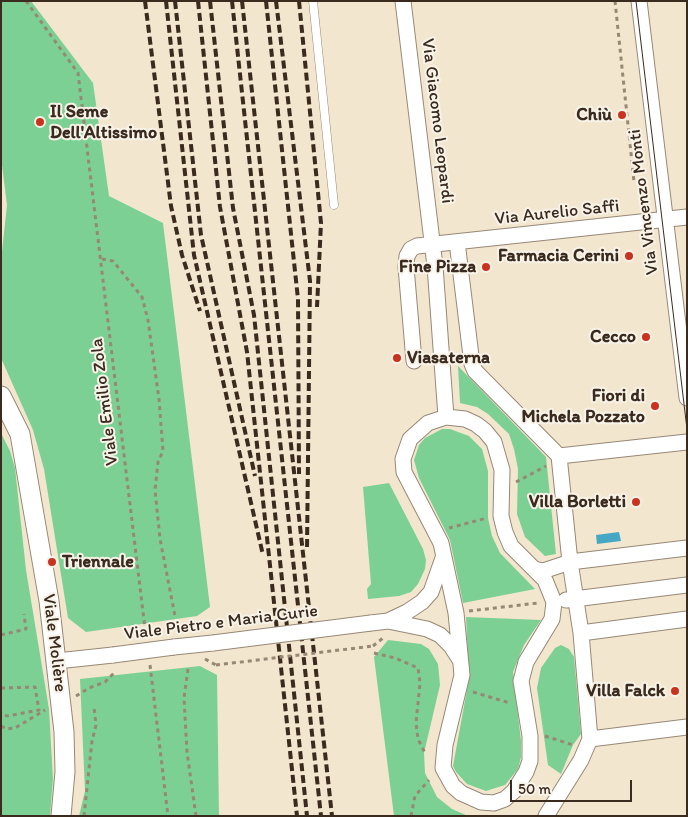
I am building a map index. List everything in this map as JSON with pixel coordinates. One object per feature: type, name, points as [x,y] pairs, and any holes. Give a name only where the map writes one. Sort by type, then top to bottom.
[{"type":"street","name":"Via Giacomo Leopardi","points":[[403,1],[432,245],[446,417]]},
{"type":"street","name":"Via Vincenzo Monti","points":[[639,1],[687,398]]},
{"type":"street","name":"Via Aurelio Saffi","points":[[432,245],[687,217]]},
{"type":"street","points":[[456,242],[472,364],[475,371],[555,459],[581,633],[590,739],[580,760],[546,816]]},
{"type":"street","points":[[414,361],[406,267],[411,250],[418,246],[432,245]]},
{"type":"street","name":"Viale Molière","points":[[1,396],[20,434],[28,471],[57,661],[64,732],[61,816]]},
{"type":"street","points":[[446,417],[465,419],[476,424],[485,430],[494,442],[502,470],[501,516],[505,532],[511,546],[545,580],[554,602],[552,619],[526,662],[523,671],[522,691],[530,736],[530,761],[526,772],[514,791],[495,809],[462,793],[453,786],[443,768],[444,745],[460,688],[461,661],[456,613],[444,555],[436,532],[404,472],[403,459],[405,448],[418,430],[428,423],[446,417]]},
{"type":"street","name":"Viale Molière","points":[[1,421],[15,443],[28,471]]},
{"type":"street","points":[[555,459],[687,442]]},
{"type":"street","points":[[534,569],[550,570],[570,562],[687,548]]},
{"type":"street","name":"Viale Pietro e Maria Curie","points":[[388,628],[422,602],[431,592],[444,555]]},
{"type":"street","points":[[554,602],[687,585]]},
{"type":"street","points":[[581,633],[687,619]]},
{"type":"street","name":"Viale Pietro e Maria Curie","points":[[57,661],[115,661],[174,647],[371,623],[388,628],[413,625],[440,635],[451,646],[461,661]]},
{"type":"street","points":[[590,739],[687,727]]},
{"type":"lane","points":[[313,1],[334,205]]},
{"type":"path","name":"Viale Emilio Zola","points":[[26,1],[78,73],[147,640]]},
{"type":"path","points":[[615,1],[634,182]]},
{"type":"path","points":[[102,259],[113,261],[142,298],[148,320],[159,399],[163,451],[158,462],[155,490],[160,539],[175,616]]},
{"type":"path","points":[[515,482],[555,459]]},
{"type":"path","points":[[446,529],[488,518]]},
{"type":"path","points":[[467,611],[538,603]]},
{"type":"path","points":[[1,635],[26,629],[24,614]]},
{"type":"path","points":[[216,665],[373,646],[388,628]]},
{"type":"path","points":[[374,653],[395,658],[418,668],[420,683],[416,723],[418,739],[425,753]]},
{"type":"path","points":[[149,659],[168,816]]},
{"type":"path","points":[[75,697],[89,688],[105,682],[115,661]]},
{"type":"path","points":[[188,669],[184,698],[187,752],[196,816]]},
{"type":"path","points":[[1,688],[35,687],[39,710],[7,716],[1,713]]},
{"type":"path","points":[[467,691],[516,704]]},
{"type":"path","points":[[84,816],[92,741],[96,725],[94,707]]},
{"type":"path","points":[[1,726],[7,729],[15,728],[40,712],[49,709]]},
{"type":"path","points":[[545,736],[573,745]]},
{"type":"path","points":[[411,816],[415,796],[428,780]]},
{"type":"green space","points":[[1,1],[31,1],[93,83],[109,196],[163,223],[210,607],[197,616],[86,632],[68,618],[44,469],[33,430],[1,358],[1,261],[7,205],[1,157]]},
{"type":"green space","points":[[458,366],[546,457],[556,554],[545,556],[525,537],[517,514],[518,469],[509,434],[488,414],[477,407],[460,403]]},
{"type":"green space","points":[[442,429],[450,429],[469,436],[482,449],[488,471],[488,518],[492,536],[500,553],[535,589],[463,603],[450,540],[419,478],[414,460],[419,445],[425,438]]},
{"type":"green space","points":[[1,433],[10,451],[15,468],[26,570],[49,709],[53,779],[50,816],[1,816]]},
{"type":"green space","points":[[389,483],[423,549],[426,560],[425,569],[418,584],[411,592],[399,596],[368,599],[367,589],[371,584],[363,487]]},
{"type":"green space","points":[[466,617],[541,620],[524,645],[513,672],[521,741],[521,757],[518,769],[505,785],[486,791],[467,784],[453,766],[469,679]]},
{"type":"green space","points":[[388,640],[421,644],[429,649],[438,664],[440,685],[424,753],[425,773],[437,797],[452,809],[468,816],[394,816],[374,657]]},
{"type":"green space","points":[[561,645],[569,649],[574,657],[581,734],[573,745],[561,774],[548,765],[537,688],[541,668],[555,648]]},
{"type":"green space","points":[[200,666],[217,675],[219,816],[79,816],[85,791],[80,679]]},
{"type":"water","points":[[619,532],[621,541],[597,544],[596,535]]},
{"type":"tram line","points":[[636,1],[687,429]]},
{"type":"railway","points":[[145,1],[171,206],[182,255],[200,311]]},
{"type":"railway","points":[[166,1],[194,255],[263,555]]},
{"type":"railway","points":[[175,1],[201,235],[255,476]]},
{"type":"railway","points":[[198,1],[220,207],[247,352],[297,816]]},
{"type":"railway","points":[[210,1],[233,208],[254,315],[307,816]]},
{"type":"railway","points":[[232,1],[321,816]]},
{"type":"railway","points":[[242,1],[332,816]]},
{"type":"railway","points":[[266,1],[298,299],[299,474]]},
{"type":"railway","points":[[276,1],[310,281],[307,549]]},
{"type":"railway","points":[[299,1],[321,223],[317,307]]},
{"type":"place","name":"Chiù","points":[[622,115]]},
{"type":"place","name":"Il Seme Dell'Altissimo","points":[[40,122]]},
{"type":"place","name":"Farmacia Cerini","points":[[629,256]]},
{"type":"place","name":"Fine Pizza","points":[[486,267]]},
{"type":"place","name":"Cecco","points":[[646,337]]},
{"type":"place","name":"Viasaterna","points":[[397,358]]},
{"type":"place","name":"Fiori di Michela Pozzato","points":[[655,406]]},
{"type":"place","name":"Villa Borletti","points":[[636,502]]},
{"type":"place","name":"Triennale","points":[[52,562]]},
{"type":"place","name":"Villa Falck","points":[[675,691]]}]
